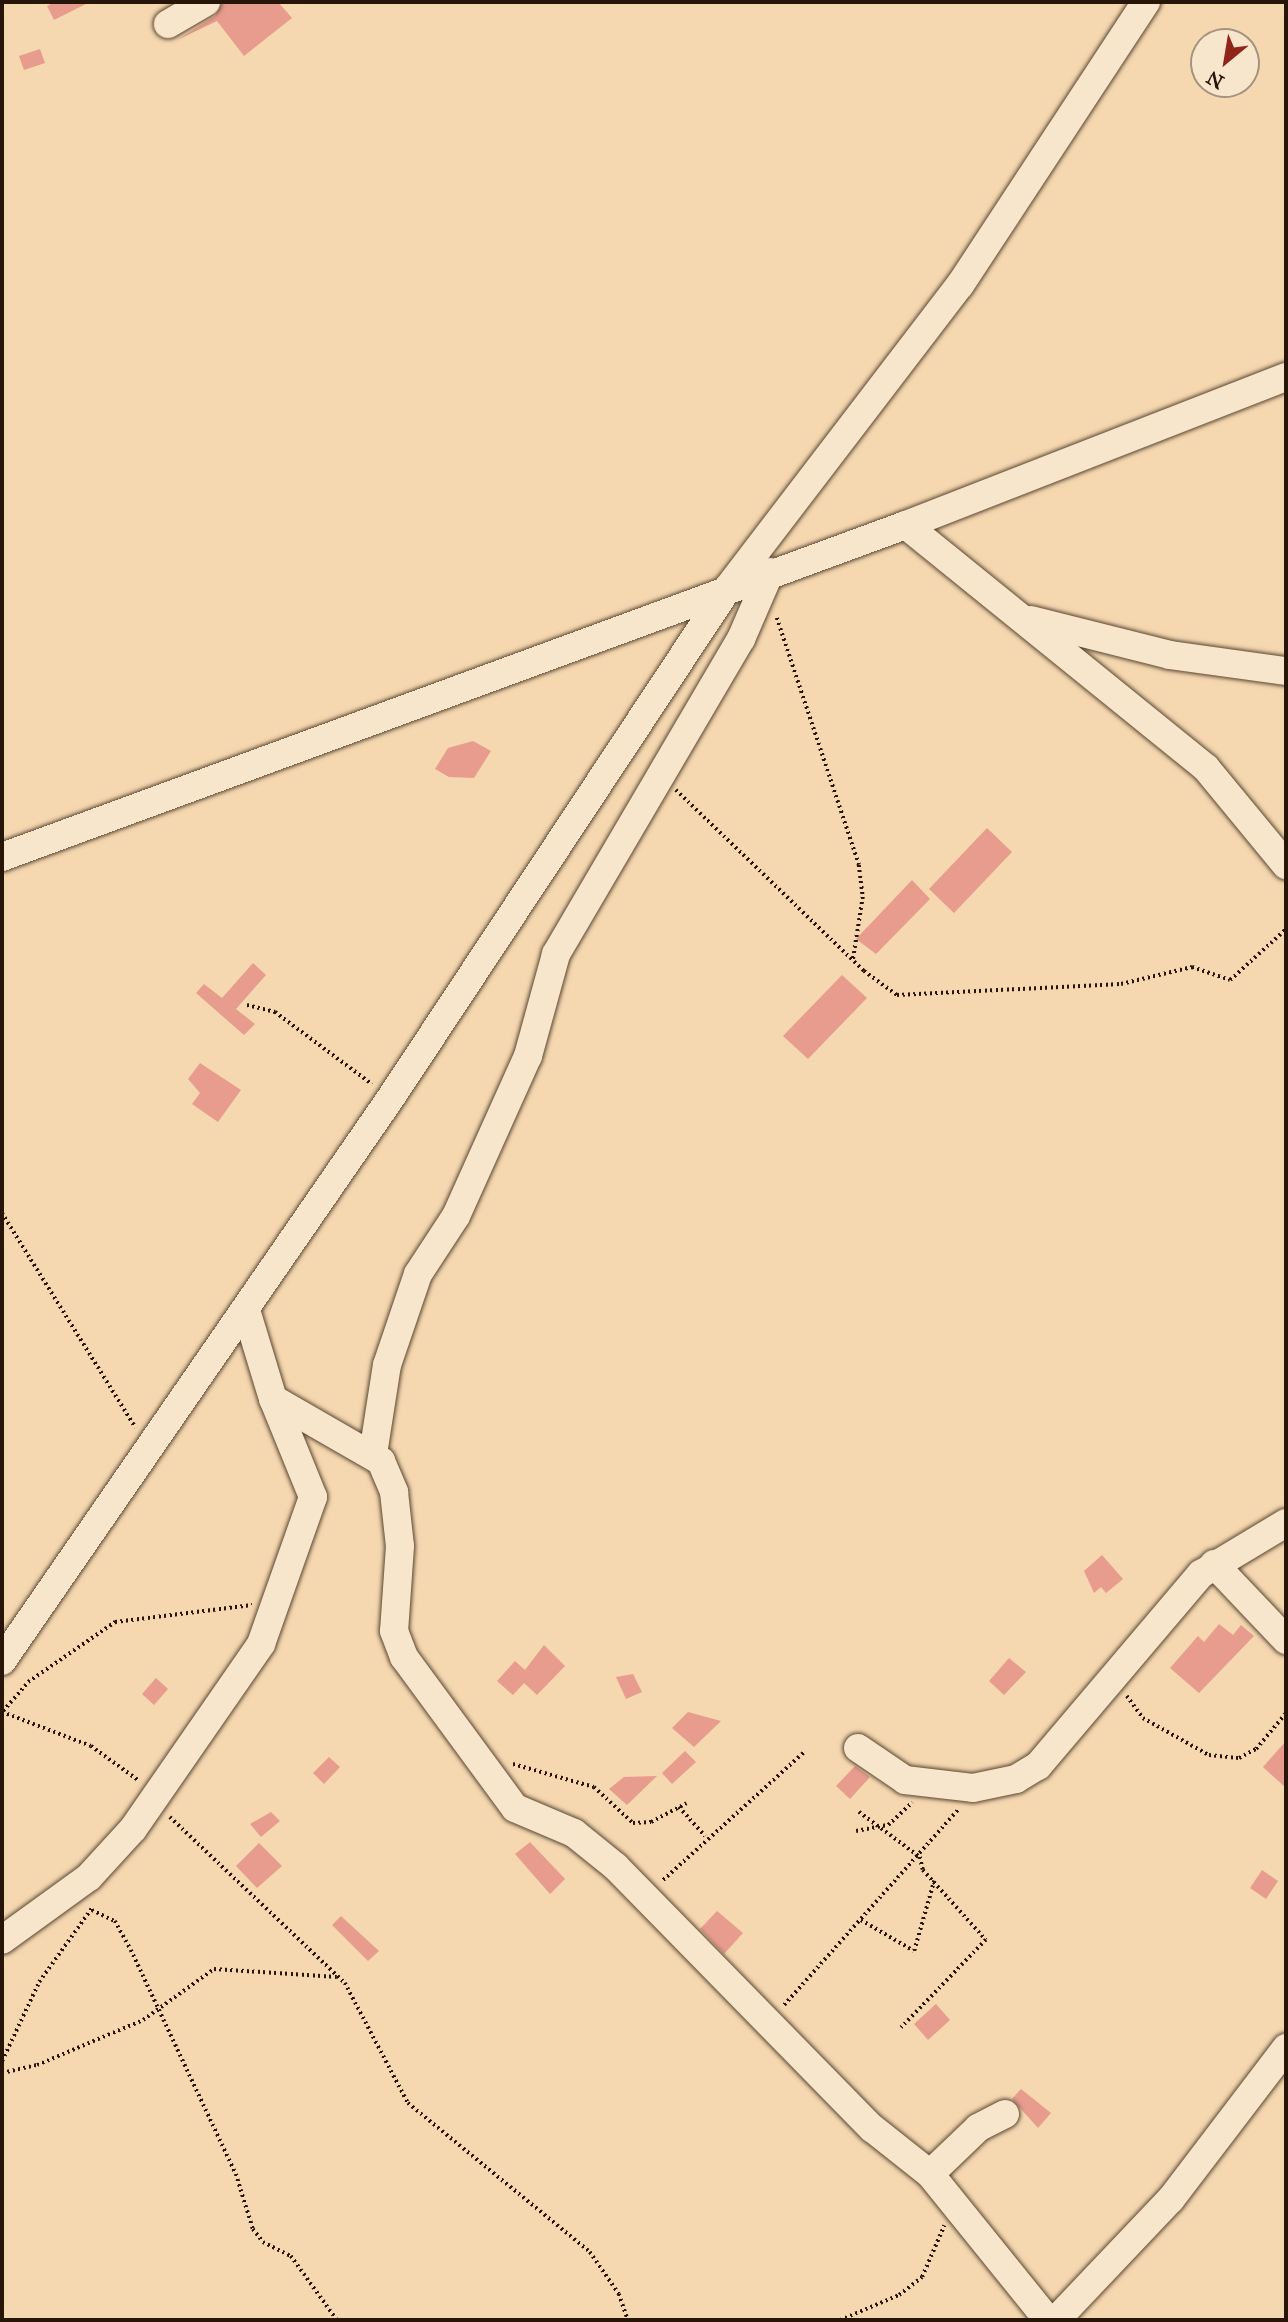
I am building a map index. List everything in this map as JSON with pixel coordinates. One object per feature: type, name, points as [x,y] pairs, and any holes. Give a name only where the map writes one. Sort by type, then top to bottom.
[{"type":"street","points":[[168,24],[206,2]]},
{"type":"street","points":[[2,1661],[392,1096],[728,588],[960,285],[1146,2]]},
{"type":"street","points":[[2,857],[728,588],[766,580],[1286,377]]},
{"type":"street","points":[[906,526],[1025,618],[1206,768],[1280,846],[1286,865]]},
{"type":"street","points":[[373,1454],[387,1365],[418,1274],[456,1216],[528,1056],[556,954],[741,639],[766,580]]},
{"type":"street","points":[[1025,618],[1170,654],[1286,671]]},
{"type":"street","points":[[2,1940],[89,1877],[155,1794],[243,1675],[275,1603],[313,1497],[273,1399],[246,1310]]},
{"type":"street","points":[[273,1399],[373,1454],[394,1492],[400,1546],[394,1631],[416,1679],[519,1812],[574,1833],[646,1896],[872,2127],[930,2174],[1048,2320]]},
{"type":"street","points":[[858,1748],[905,1780],[973,1788],[1016,1779],[1038,1766],[1214,1564],[1286,1523]]},
{"type":"street","points":[[1214,1564],[1286,1640]]},
{"type":"street","points":[[1056,2320],[1171,2199],[1286,2048]]},
{"type":"street","points":[[930,2174],[978,2128],[1005,2114]]},
{"type":"path","points":[[766,580],[800,671],[859,865],[863,897],[853,961]]},
{"type":"path","points":[[660,774],[853,961],[903,996],[938,989],[1121,984],[1192,967],[1230,980],[1286,929]]},
{"type":"path","points":[[247,1005],[275,1012],[392,1096]]},
{"type":"path","points":[[2,1213],[65,1306],[149,1451]]},
{"type":"path","points":[[275,1603],[115,1622],[28,1682],[2,1712],[92,1746],[155,1794],[173,1820],[339,1978],[408,2103],[590,2252],[619,2294],[628,2320]]},
{"type":"path","points":[[1116,1674],[1143,1718],[1209,1755],[1239,1758],[1256,1749],[1286,1713]]},
{"type":"path","points":[[646,1896],[705,1836],[804,1752]]},
{"type":"path","points":[[505,1759],[534,1774],[594,1787],[633,1823],[650,1822],[686,1803]]},
{"type":"path","points":[[856,1831],[905,1814],[923,1782]]},
{"type":"path","points":[[769,2023],[920,1857],[973,1788]]},
{"type":"path","points":[[679,1807],[705,1836]]},
{"type":"path","points":[[859,1812],[920,1857],[934,1881],[986,1940],[901,2028]]},
{"type":"path","points":[[860,1920],[914,1951],[934,1881]]},
{"type":"path","points":[[2,2061],[39,1982],[92,1910],[95,1896]]},
{"type":"path","points":[[92,1910],[115,1921],[236,2174],[253,2229],[263,2242],[291,2256],[337,2320]]},
{"type":"path","points":[[2,2073],[37,2065],[156,2010],[214,1969],[339,1978]]},
{"type":"path","points":[[840,2320],[900,2295],[922,2277],[951,2200]]},
{"type":"building","points":[[55,2],[90,2],[54,20],[47,6]]},
{"type":"building","points":[[223,2],[278,2],[292,18],[244,56],[217,21],[177,40],[215,16]]},
{"type":"building","points":[[40,49],[45,63],[24,70],[19,56]]},
{"type":"building","points":[[473,741],[491,751],[474,778],[449,777],[435,769],[448,748]]},
{"type":"building","points":[[987,828],[1012,852],[954,913],[929,889]]},
{"type":"building","points":[[912,880],[930,899],[876,954],[856,939]]},
{"type":"building","points":[[253,963],[266,975],[236,1009],[255,1024],[244,1035],[196,993],[204,984],[222,998]]},
{"type":"building","points":[[842,975],[867,998],[808,1059],[783,1036]]},
{"type":"building","points":[[200,1063],[241,1090],[218,1122],[192,1104],[200,1093],[188,1079]]},
{"type":"building","points":[[1102,1555],[1123,1579],[1106,1593],[1101,1587],[1094,1593],[1084,1571]]},
{"type":"building","points":[[1219,1624],[1233,1635],[1241,1625],[1254,1636],[1199,1693],[1170,1668],[1198,1636],[1204,1642]]},
{"type":"building","points":[[544,1645],[565,1666],[537,1695],[524,1683],[513,1695],[497,1681],[515,1661],[525,1670]]},
{"type":"building","points":[[1009,1658],[1026,1672],[1004,1695],[989,1681]]},
{"type":"building","points":[[633,1674],[642,1692],[626,1699],[616,1677]]},
{"type":"building","points":[[156,1678],[168,1689],[154,1705],[142,1694]]},
{"type":"building","points":[[688,1712],[721,1721],[694,1747],[672,1728]]},
{"type":"building","points":[[1286,1741],[1286,1788],[1263,1767]]},
{"type":"building","points":[[685,1751],[696,1762],[672,1784],[662,1773]]},
{"type":"building","points":[[329,1757],[340,1767],[324,1784],[313,1773]]},
{"type":"building","points":[[855,1766],[870,1777],[850,1799],[836,1786]]},
{"type":"building","points":[[657,1776],[627,1805],[609,1789],[624,1777]]},
{"type":"building","points":[[271,1812],[280,1821],[261,1837],[250,1824]]},
{"type":"building","points":[[530,1842],[565,1879],[550,1894],[515,1854]]},
{"type":"building","points":[[259,1843],[282,1866],[257,1888],[236,1866]]},
{"type":"building","points":[[1262,1870],[1278,1881],[1266,1899],[1250,1888]]},
{"type":"building","points":[[717,1911],[743,1933],[724,1954],[700,1929]]},
{"type":"building","points":[[341,1916],[379,1951],[368,1961],[332,1925]]},
{"type":"building","points":[[936,2004],[950,2020],[928,2040],[914,2024]]},
{"type":"building","points":[[1021,2089],[1051,2113],[1038,2128],[1012,2099]]}]
